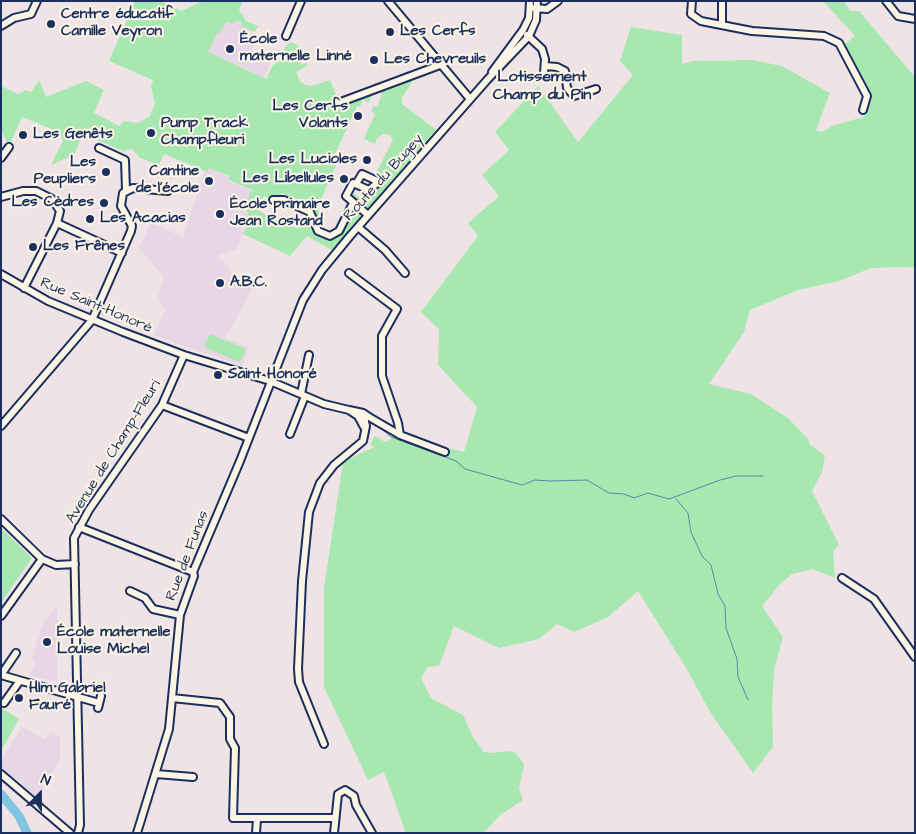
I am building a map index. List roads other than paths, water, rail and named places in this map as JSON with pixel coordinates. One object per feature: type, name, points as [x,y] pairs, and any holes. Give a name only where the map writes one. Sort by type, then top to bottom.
[{"type":"street","points":[[1,26],[14,18],[23,18],[31,14],[37,1]]},
{"type":"street","points":[[286,36],[301,1]]},
{"type":"street","points":[[388,1],[470,99]]},
{"type":"street","points":[[538,5],[546,1]]},
{"type":"street","points":[[538,5],[552,7],[558,1]]},
{"type":"street","points":[[692,1],[691,14],[701,21],[752,31],[824,36],[839,43],[867,96],[863,110]]},
{"type":"street","points":[[722,1],[722,25]]},
{"type":"street","points":[[886,1],[898,16],[915,19]]},
{"type":"street","points":[[394,8],[399,2]]},
{"type":"street","name":"Route du Bugey","points":[[270,381],[311,286],[368,214],[488,79],[529,36],[536,20],[538,5],[531,4],[523,30],[488,79]]},
{"type":"street","points":[[523,30],[542,49],[545,69],[557,67],[565,71],[567,88],[574,96],[596,89]]},
{"type":"street","points":[[338,103],[440,65]]},
{"type":"street","points":[[1,158],[9,147]]},
{"type":"street","points":[[1,426],[92,320],[132,226],[120,202],[126,190],[125,160],[99,148]]},
{"type":"street","points":[[356,184],[353,183],[346,196],[368,214]]},
{"type":"street","points":[[126,190],[133,188],[168,191]]},
{"type":"street","points":[[1,197],[22,191],[36,191],[46,195],[58,206],[60,211],[57,223],[24,288]]},
{"type":"street","points":[[274,200],[284,200],[310,212],[318,231],[330,236],[339,231],[353,203]]},
{"type":"street","points":[[57,223],[122,253]]},
{"type":"street","points":[[358,227],[385,250],[405,273]]},
{"type":"street","points":[[349,273],[397,308],[382,336],[382,376],[398,423],[400,435]]},
{"type":"street","name":"Rue Saint-Honoré","points":[[1,274],[48,301],[92,320],[184,355],[270,381],[324,404],[364,416]]},
{"type":"street","name":"Avenue de Champ-Fleuri","points":[[78,833],[80,825],[74,538],[79,527],[162,405],[184,355]]},
{"type":"street","points":[[290,434],[303,395],[309,355]]},
{"type":"street","name":"Rue de Funas","points":[[137,833],[170,729],[180,615],[194,576],[193,572],[249,438],[270,381]]},
{"type":"street","points":[[162,405],[249,438]]},
{"type":"street","points":[[364,416],[400,435],[445,452]]},
{"type":"street","points":[[324,744],[299,682],[298,669],[301,589],[309,512],[320,483],[334,465],[364,441],[366,431],[364,416]]},
{"type":"street","points":[[1,519],[42,558],[56,565],[75,564]]},
{"type":"street","points":[[79,527],[193,572]]},
{"type":"street","points":[[1,616],[42,558]]},
{"type":"street","points":[[842,578],[874,599],[915,658]]},
{"type":"street","points":[[130,592],[145,598],[153,609],[180,615]]},
{"type":"street","points":[[16,654],[1,675],[19,682],[100,703]]},
{"type":"street","points":[[4,703],[19,682]]},
{"type":"street","points":[[172,698],[220,703],[230,717],[230,739],[234,748],[232,818],[335,818]]},
{"type":"street","points":[[1,774],[70,833]]},
{"type":"street","points":[[156,774],[193,777]]},
{"type":"street","points":[[334,833],[338,794],[345,790],[354,796],[356,805],[372,833]]},
{"type":"street","points":[[256,833],[257,819]]},
{"type":"waterway","points":[[383,430],[391,437],[456,461],[465,469],[522,485],[535,480],[587,480],[609,493],[624,494],[634,498],[648,493],[669,499],[736,476],[763,476]]},
{"type":"waterway","points":[[676,499],[688,513],[691,532],[702,556],[711,565],[718,594],[725,606],[726,628],[737,659],[738,677],[748,700]]},
{"type":"waterway","points":[[1,794],[19,816],[27,833]]},
{"type":"place","name":"Centre éducatif Camille Veyron","points":[[51,24]]},
{"type":"place","name":"Les Cerfs","points":[[390,32]]},
{"type":"place","name":"École maternelle Linné","points":[[230,49]]},
{"type":"place","name":"Les Chevreuils","points":[[374,60]]},
{"type":"place","name":"Les Cerfs Volants","points":[[358,116]]},
{"type":"place","name":"Pump Track Champfleuri","points":[[151,133]]},
{"type":"place","name":"Les Genêts","points":[[23,135]]},
{"type":"place","name":"Les Lucioles","points":[[367,160]]},
{"type":"place","name":"Les Peupliers","points":[[106,172]]},
{"type":"place","name":"Les Libellules","points":[[344,179]]},
{"type":"place","name":"Cantine de l'école","points":[[209,181]]},
{"type":"place","name":"Les Cèdres","points":[[104,203]]},
{"type":"place","name":"École primaire Jean Rostand","points":[[220,214]]},
{"type":"place","name":"Les Acacias","points":[[90,219]]},
{"type":"place","name":"Les Frênes","points":[[33,247]]},
{"type":"place","name":"A.B.C.","points":[[220,283]]},
{"type":"place","name":"Saint Honoré","points":[[218,375]]},
{"type":"place","name":"École maternelle Louise Michel","points":[[47,642]]},
{"type":"place","name":"Hlm Gabriel Fauré","points":[[19,698]]},
{"type":"district","name":"Lotissement Champ du Pin","points":[[542,87]]}]
